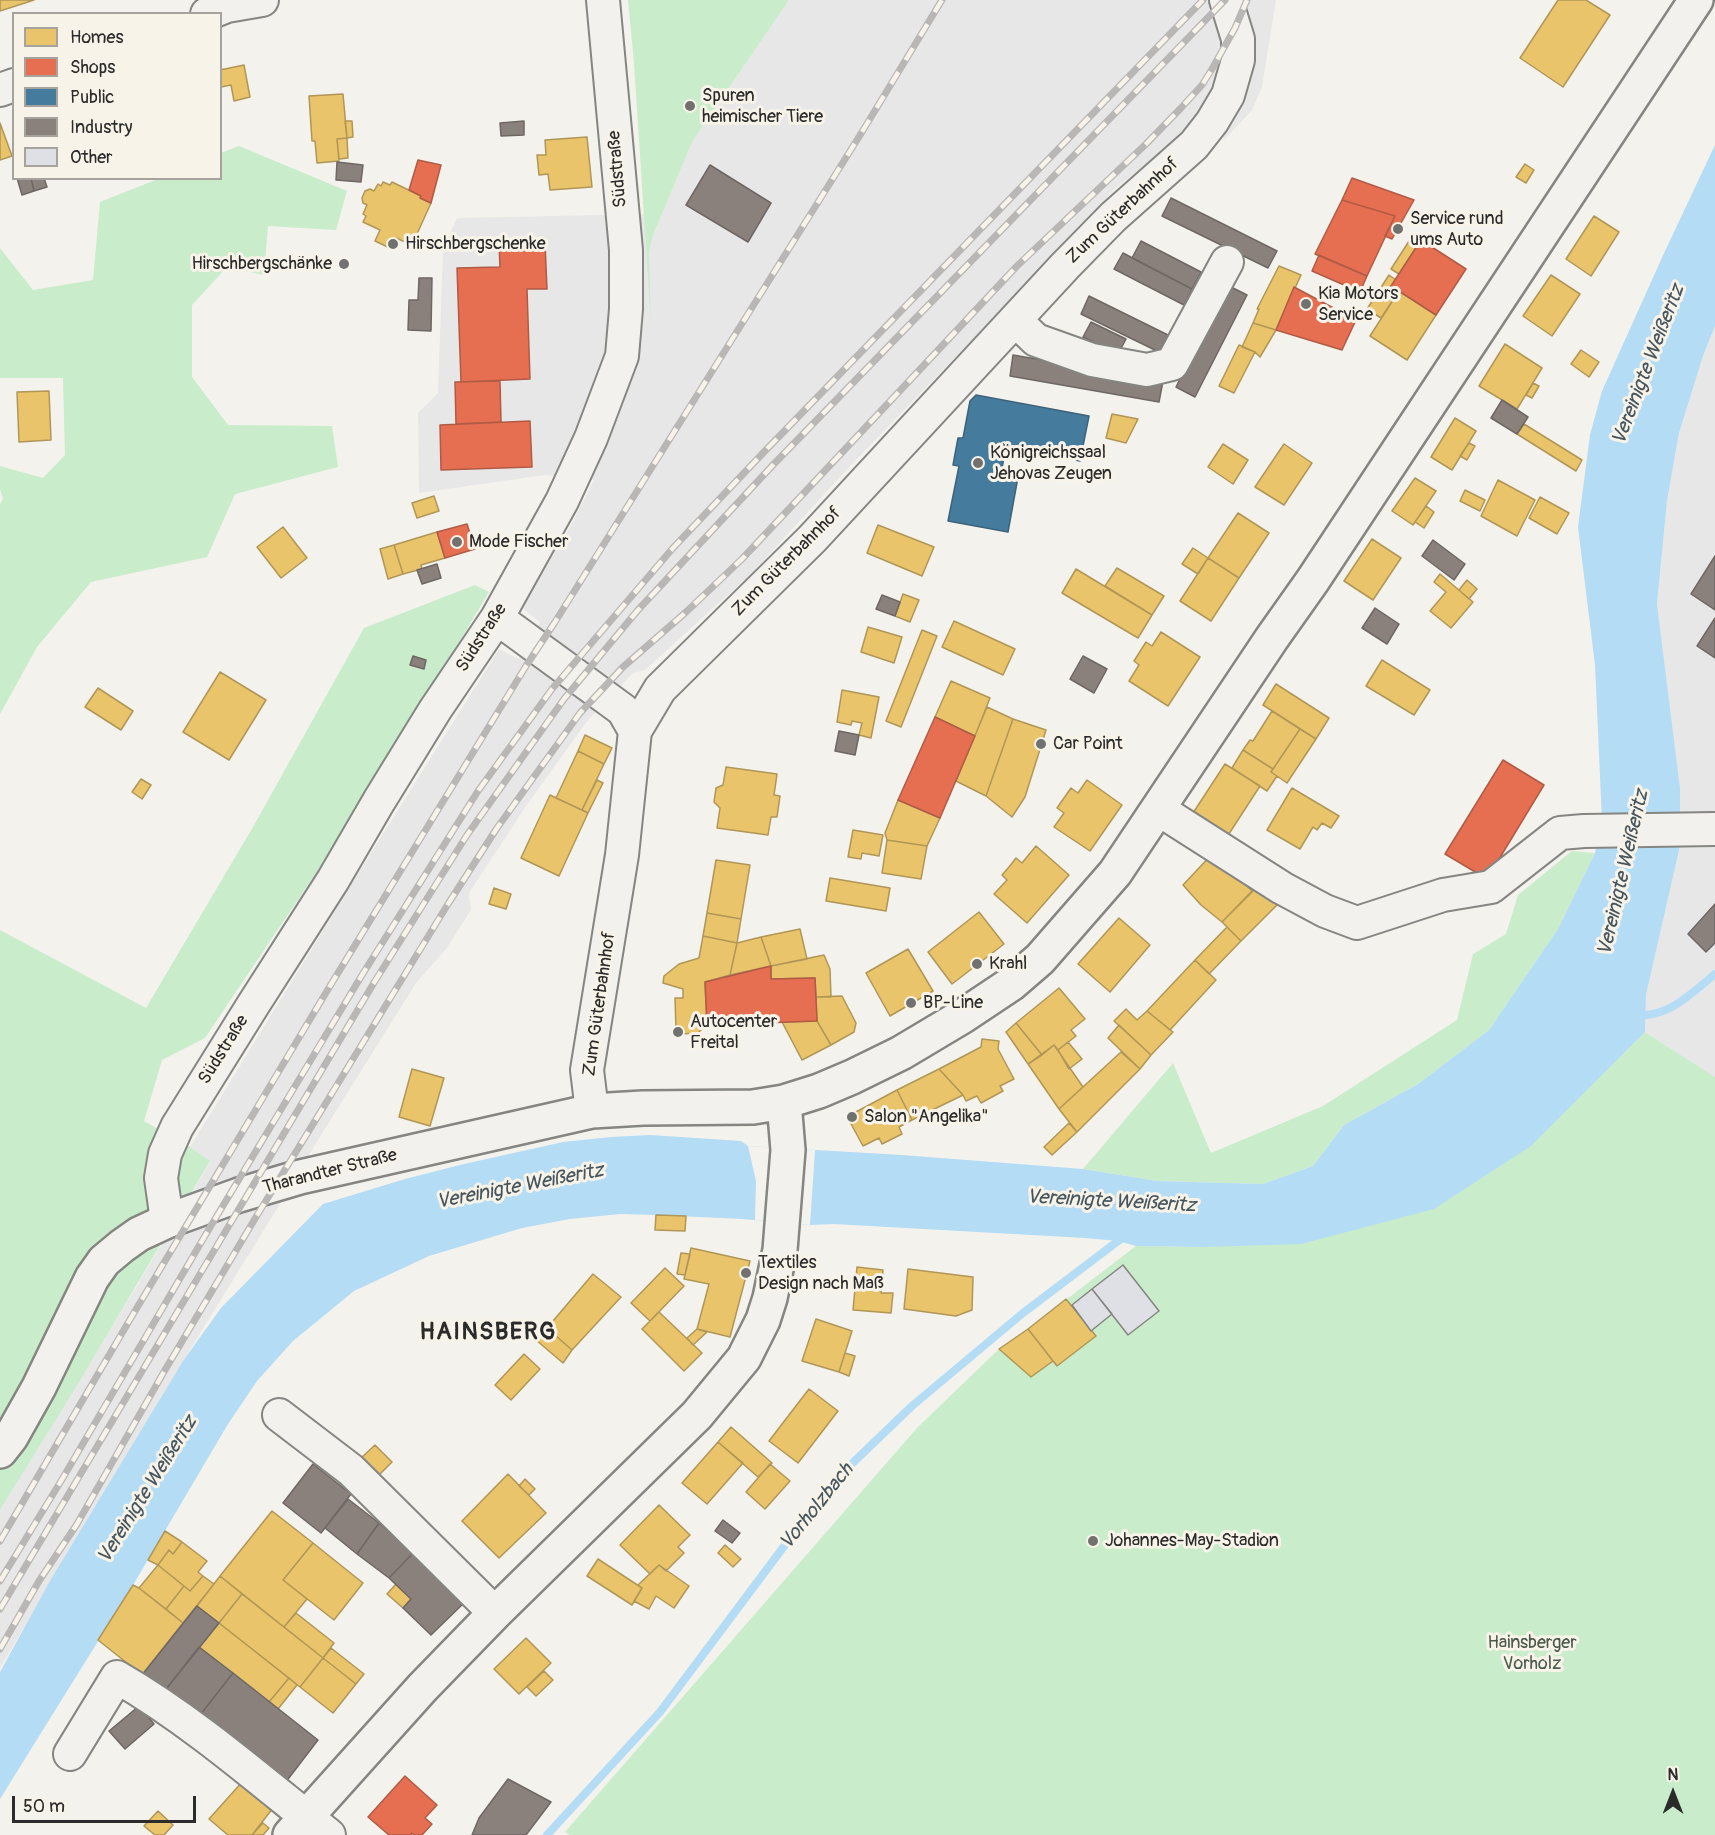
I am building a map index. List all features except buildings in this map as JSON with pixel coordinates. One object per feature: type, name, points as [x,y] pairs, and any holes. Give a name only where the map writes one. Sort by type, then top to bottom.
[{"type":"main road","name":"Tharandter Straße","points":[[0,1451],[11,1437],[44,1377],[92,1278],[104,1262],[122,1246],[139,1234],[167,1221],[228,1198],[300,1178],[592,1111],[753,1107],[784,1102],[836,1084],[901,1053],[963,1017],[1011,984],[1045,953],[1115,873],[1313,580],[1696,0]]},
{"type":"main road","points":[[308,1829],[423,1687],[495,1613],[697,1416],[744,1358],[770,1298],[778,1268],[784,1221],[788,1150],[784,1102]]},
{"type":"street","name":"Südstraße","points":[[167,1221],[161,1178],[165,1154],[177,1127],[333,880],[435,711],[497,618],[562,501],[591,438],[622,356],[626,309],[626,250],[603,0]]},
{"type":"street","name":"Zum Güterbahnhof","points":[[592,1111],[587,1070],[622,855],[635,731],[660,689],[812,539],[1113,217],[1194,145],[1212,122],[1228,95],[1238,60],[1238,39],[1226,0]]},
{"type":"street","points":[[1015,321],[1036,340],[1092,360],[1147,370],[1172,363],[1227,262]]},
{"type":"street","points":[[497,618],[623,711],[635,731]]},
{"type":"street","points":[[1158,809],[1282,888],[1325,911],[1357,923],[1443,895],[1491,887],[1560,833],[1707,829]]},
{"type":"street","points":[[279,1416],[351,1470],[495,1613]]},
{"type":"street","points":[[70,1754],[117,1677],[194,1728],[308,1829]]},
{"type":"shaded area","points":[[789,0],[1276,0],[1262,87],[1252,110],[1225,139],[1197,116],[1177,139],[1115,189],[853,463],[753,572],[645,670],[633,673],[588,720],[526,806],[469,893],[471,910],[446,949],[416,983],[316,1143],[0,1668],[0,1510],[210,1162],[190,1147],[499,649],[518,659],[540,622],[521,607],[569,529],[594,480],[545,475],[419,493],[418,413],[438,393],[443,250],[457,218],[645,214],[649,286],[649,253],[652,238],[692,142]]},
{"type":"shaded area","points":[[1715,326],[1715,1077],[1645,1032],[1646,995],[1680,846],[1680,788],[1657,604],[1667,501],[1679,433],[1703,356]]},
{"type":"green space","points":[[628,0],[789,0],[692,142],[652,238],[649,253],[651,324],[634,63]]},
{"type":"green space","points":[[239,146],[347,191],[336,230],[268,226],[264,275],[227,267],[192,305],[192,377],[228,425],[332,426],[338,467],[235,494],[207,557],[91,582],[37,647],[0,714],[0,504],[3,499],[0,489],[0,466],[43,478],[65,455],[63,378],[0,378],[0,248],[33,290],[93,280],[100,202],[155,180],[222,180],[222,153]]},
{"type":"green space","points":[[475,585],[489,592],[367,797],[205,1038],[162,1060],[144,1121],[210,1161],[0,1510],[0,930],[146,1008],[253,827],[364,628]]},
{"type":"green space","points":[[1572,851],[1595,853],[1558,929],[1489,1030],[1418,1084],[1344,1125],[1313,1166],[1263,1184],[1157,1181],[1083,1169],[1173,1063],[1211,1153],[1323,1106],[1457,1020],[1473,954],[1506,934],[1518,895]]},
{"type":"green space","name":"Hainsberger Vorholz","points":[[1645,1032],[1715,1077],[1715,1835],[570,1835],[565,1832],[917,1428],[999,1349],[1136,1246],[1202,1247],[1608,1068]]},
{"type":"water","name":"Vereinigte Weißeritz","points":[[1715,145],[1715,326],[1703,356],[1679,433],[1667,501],[1657,604],[1680,788],[1680,846],[1646,995],[1645,1032],[1531,1146],[1434,1209],[1301,1244],[1136,1246],[1118,1241],[1085,1238],[620,1214],[570,1219],[522,1228],[429,1256],[354,1291],[293,1341],[257,1381],[228,1424],[133,1585],[0,1799],[0,1672],[50,1581],[183,1361],[221,1308],[323,1204],[405,1179],[563,1142],[650,1135],[741,1141],[748,1146],[1083,1169],[1157,1181],[1263,1184],[1313,1166],[1344,1125],[1418,1084],[1489,1030],[1558,929],[1595,853],[1602,821],[1595,665],[1578,527],[1590,435],[1602,391]]},
{"type":"pier","points":[[748,1146],[815,1150],[810,1225],[755,1220],[756,1181]]},
{"type":"waterway","points":[[1635,1015],[1647,1015],[1668,1009],[1688,997],[1715,974]]},
{"type":"waterway","name":"Vorholzbach","points":[[547,1835],[660,1712],[839,1476],[912,1406],[1023,1313],[1126,1235]]},
{"type":"railway","points":[[0,1541],[330,986],[526,666],[862,132],[942,0]]},
{"type":"railway","points":[[0,1581],[362,975],[478,791],[552,689],[673,548],[1203,0]]},
{"type":"railway","points":[[0,1609],[375,981],[467,835],[564,699],[638,610],[772,466],[1225,0]]},
{"type":"railway","points":[[0,1649],[39,1581],[77,1524],[256,1217],[448,904],[497,828],[580,713],[623,667],[742,559],[1017,266],[1181,108],[1202,85],[1212,69],[1235,28],[1247,0]]},
{"type":"place","name":"Spuren heimischer Tiere","points":[[690,106]]},
{"type":"place","name":"Service rund ums Auto","points":[[1398,229]]},
{"type":"place","name":"Hirschbergschenke","points":[[393,244]]},
{"type":"place","name":"Hirschbergschänke","points":[[344,264]]},
{"type":"place","name":"Kia Motors Service","points":[[1306,304]]},
{"type":"place","name":"Königreichssaal Jehovas Zeugen","points":[[978,463]]},
{"type":"place","name":"Mode Fischer","points":[[457,542]]},
{"type":"place","name":"Car Point","points":[[1041,744]]},
{"type":"place","name":"Krahl","points":[[977,964]]},
{"type":"place","name":"BP-Line","points":[[911,1003]]},
{"type":"place","name":"Autocenter Freital","points":[[678,1032]]},
{"type":"place","name":"Salon \"Angelika\"","points":[[852,1117]]},
{"type":"place","name":"Textiles Design nach Maß","points":[[746,1273]]},
{"type":"place","name":"Johannes-May-Stadion","points":[[1093,1541]]},
{"type":"district","name":"HAINSBERG","points":[[488,1333]]}]
